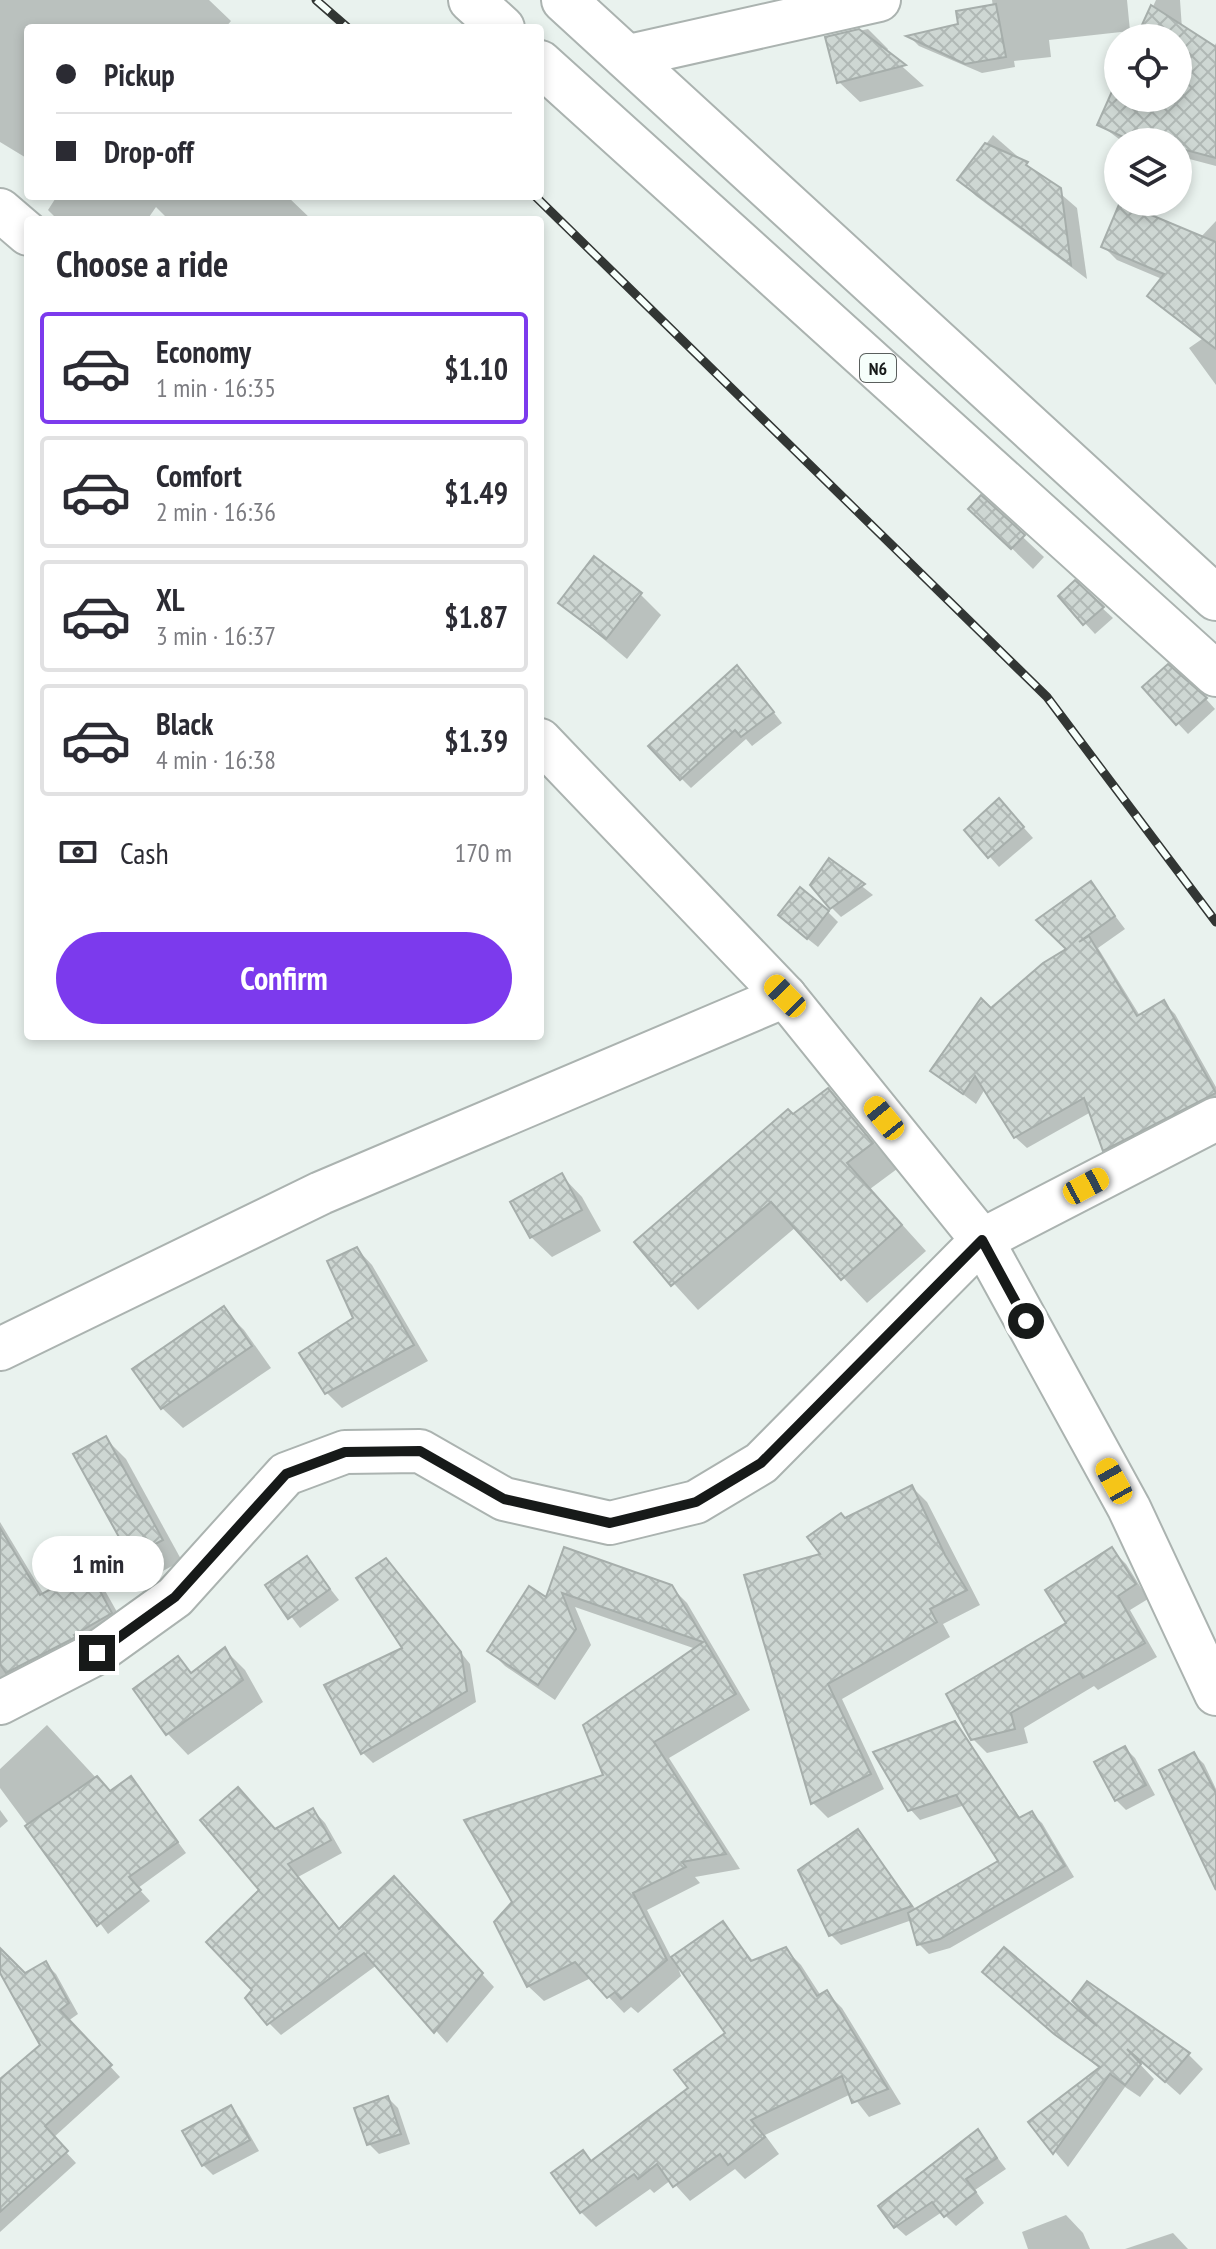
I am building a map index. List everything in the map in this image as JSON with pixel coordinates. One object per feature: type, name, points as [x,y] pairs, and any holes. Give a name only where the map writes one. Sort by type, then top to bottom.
[{"type":"highway","points":[[471,0],[498,24]]},
{"type":"highway","points":[[564,0],[1216,598]]},
{"type":"highway","name":"N6","points":[[544,67],[1216,674]]},
{"type":"street","points":[[625,57],[879,0]]},
{"type":"street","points":[[0,210],[24,231]]},
{"type":"street","points":[[544,744],[785,996],[982,1240],[1129,1508],[1216,1694]]},
{"type":"street","points":[[0,1349],[321,1193],[785,996]]},
{"type":"street","points":[[0,1703],[97,1653],[175,1597],[286,1474],[345,1452],[420,1451],[504,1499],[610,1523],[696,1502],[761,1463],[982,1240],[1216,1119]]},
{"type":"building","points":[[996,4],[1006,57],[965,64],[906,36],[958,24],[956,11]]},
{"type":"building","points":[[1151,5],[1180,24],[1142,24]]},
{"type":"building","points":[[859,29],[906,65],[837,83],[825,37]]},
{"type":"building","points":[[1192,31],[1216,47],[1216,158],[1192,152],[1192,128],[1104,128],[1097,125],[1104,109],[1104,112],[1192,112]]},
{"type":"building","points":[[985,143],[1028,162],[1026,165],[1061,188],[1071,265],[957,180]]},
{"type":"building","points":[[1114,216],[1154,216],[1216,242],[1216,349],[1147,296],[1164,274],[1101,247]]},
{"type":"building","points":[[981,495],[1025,535],[1011,549],[968,509]]},
{"type":"building","points":[[594,556],[642,593],[606,639],[558,603]]},
{"type":"building","points":[[1075,580],[1104,607],[1083,625],[1058,596]]},
{"type":"building","points":[[1168,664],[1207,698],[1176,725],[1142,687]]},
{"type":"building","points":[[737,665],[774,712],[741,737],[735,730],[680,780],[648,746]]},
{"type":"building","points":[[999,798],[1024,827],[988,858],[964,830]]},
{"type":"building","points":[[829,858],[865,884],[830,909],[810,885]]},
{"type":"building","points":[[1091,881],[1115,916],[1079,942],[1089,936],[1137,1016],[1164,1000],[1216,1093],[1103,1151],[1084,1098],[1014,1138],[975,1076],[963,1094],[930,1071],[981,998],[991,1008],[1043,963],[1066,949],[1036,920]]},
{"type":"building","points":[[800,887],[829,911],[807,939],[778,915]]},
{"type":"building","points":[[828,1088],[873,1143],[847,1163],[902,1225],[841,1280],[771,1202],[671,1286],[634,1242],[788,1109],[793,1114]]},
{"type":"building","points":[[562,1173],[582,1210],[530,1238],[510,1202]]},
{"type":"building","points":[[357,1247],[414,1345],[325,1394],[299,1353],[353,1318],[327,1261]]},
{"type":"building","points":[[224,1306],[252,1346],[161,1409],[132,1369]]},
{"type":"building","points":[[106,1436],[163,1540],[130,1557],[73,1454]]},
{"type":"building","points":[[912,1485],[945,1555],[967,1590],[930,1609],[937,1622],[828,1684],[871,1774],[811,1804],[744,1575],[820,1554],[807,1537],[841,1513],[845,1518]]},
{"type":"building","points":[[0,1528],[40,1595],[88,1569],[112,1613],[74,1635],[76,1637],[6,1673],[0,1664]]},
{"type":"building","points":[[564,1547],[672,1585],[736,1694],[654,1742],[726,1854],[682,1862],[686,1867],[633,1893],[667,1960],[621,1999],[615,1992],[607,1998],[575,1962],[527,1987],[494,1922],[512,1902],[464,1820],[603,1775],[583,1725],[703,1642],[562,1593],[576,1629],[538,1685],[487,1651],[529,1586],[546,1597]]},
{"type":"building","points":[[1112,1547],[1136,1584],[1118,1596],[1145,1643],[1083,1678],[1080,1673],[1011,1713],[1015,1729],[971,1740],[946,1694],[1066,1623],[1045,1590]]},
{"type":"building","points":[[307,1556],[330,1589],[288,1619],[265,1585]]},
{"type":"building","points":[[386,1558],[461,1652],[467,1691],[361,1754],[324,1685],[402,1648],[356,1578]]},
{"type":"building","points":[[225,1647],[243,1680],[166,1735],[133,1689],[178,1656],[191,1673]]},
{"type":"building","points":[[955,1721],[1019,1818],[1032,1811],[1065,1866],[940,1939],[917,1945],[908,1913],[998,1861],[956,1795],[908,1811],[873,1752]]},
{"type":"building","points":[[1125,1746],[1146,1785],[1115,1801],[1094,1762]]},
{"type":"building","points":[[1194,1752],[1216,1793],[1216,1890],[1159,1770]]},
{"type":"building","points":[[97,1776],[110,1791],[131,1776],[178,1842],[129,1877],[141,1890],[97,1926],[25,1826]]},
{"type":"building","points":[[238,1787],[275,1829],[313,1808],[331,1840],[288,1864],[339,1929],[394,1876],[483,1973],[434,2033],[364,1953],[267,2025],[245,1998],[252,1990],[206,1942],[259,1890],[200,1820]]},
{"type":"building","points":[[858,1829],[912,1906],[829,1936],[798,1870]]},
{"type":"building","points":[[723,1921],[751,1961],[786,1947],[817,1996],[827,1990],[888,2089],[852,2103],[842,2076],[751,2120],[765,2137],[728,2165],[720,2154],[673,2187],[657,2164],[638,2179],[634,2174],[580,2213],[551,2173],[583,2150],[591,2161],[688,2088],[674,2070],[725,2033],[671,1957]]},
{"type":"building","points":[[1004,1947],[1097,2026],[1072,2001],[1087,1981],[1190,2053],[1165,2082],[1127,2049],[1141,2064],[1125,2085],[1110,2074],[1053,2154],[1028,2122],[1100,2067],[1054,2034],[982,1972]]},
{"type":"building","points":[[0,1948],[25,1973],[46,1961],[69,2003],[60,2010],[112,2065],[45,2126],[68,2151],[0,2212],[0,2079],[40,2045],[0,1973]]},
{"type":"building","points":[[388,2096],[401,2134],[367,2145],[354,2108]]},
{"type":"building","points":[[231,2105],[250,2140],[202,2166],[182,2131]]},
{"type":"building","points":[[978,2129],[997,2158],[966,2179],[976,2192],[944,2217],[932,2202],[894,2228],[878,2206]]},
{"type":"railway","points":[[316,0],[343,24]]},
{"type":"railway","points":[[539,200],[1047,697],[1216,922]]},
{"type":"route","points":[[97,1653],[175,1597],[286,1474],[345,1452],[420,1451],[504,1499],[610,1523],[696,1502],[761,1463],[982,1240],[1026,1321]]}]
